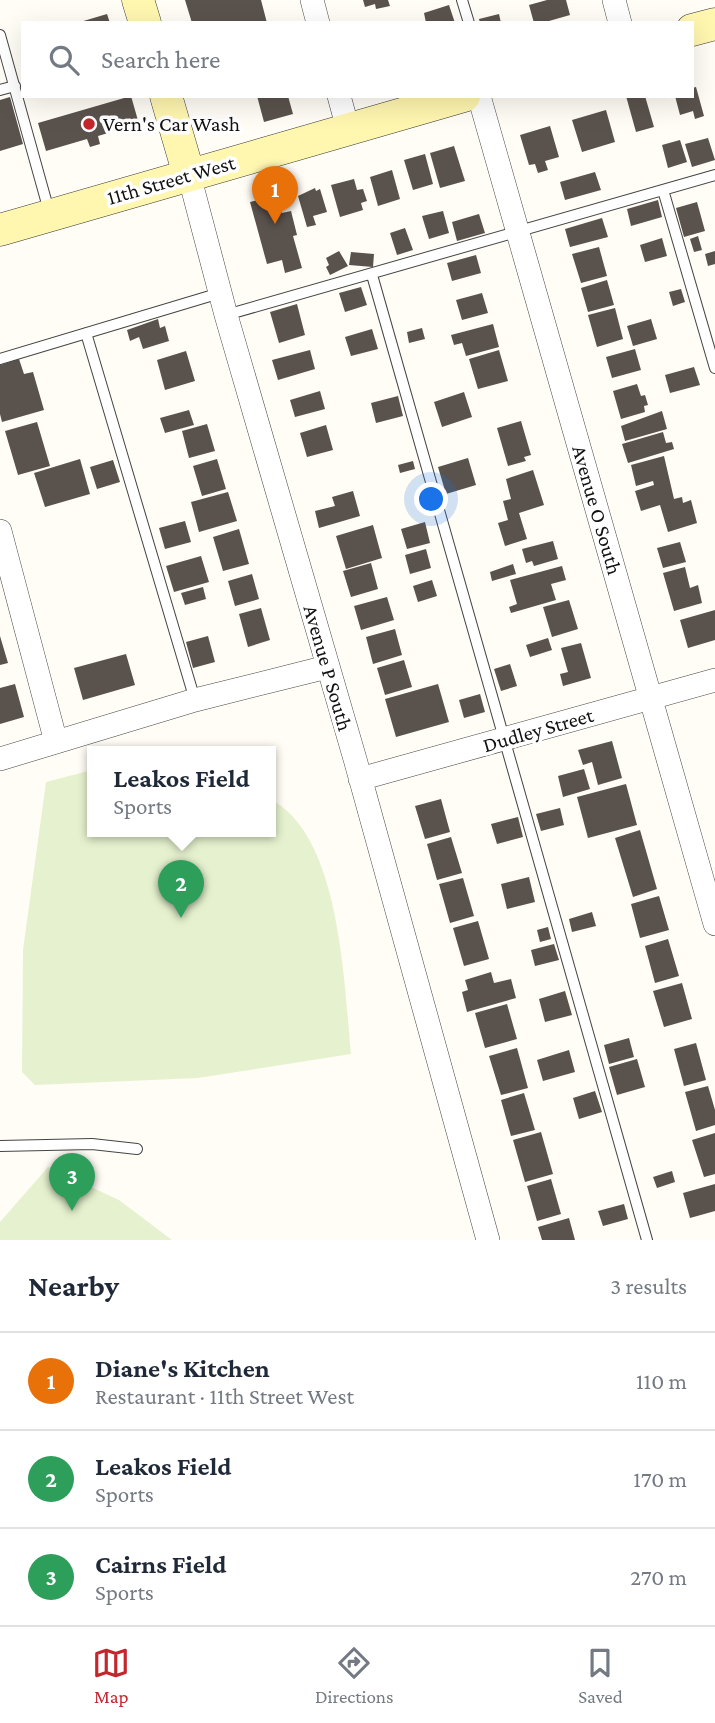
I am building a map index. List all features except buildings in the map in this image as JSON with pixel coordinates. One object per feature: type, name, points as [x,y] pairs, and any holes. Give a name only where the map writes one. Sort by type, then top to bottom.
[{"type":"street","points":[[138,0],[144,21]]},
{"type":"street","points":[[312,0],[317,21]]},
{"type":"street","points":[[614,0],[619,21]]},
{"type":"street","points":[[694,29],[715,24]]},
{"type":"street","name":"Avenue P South","points":[[167,98],[488,1240]]},
{"type":"street","points":[[340,98],[348,129]]},
{"type":"street","name":"11th Street West","points":[[0,230],[457,98]]},
{"type":"street","name":"Avenue O South","points":[[480,98],[715,924]]},
{"type":"street","points":[[0,531],[56,742]]},
{"type":"street","points":[[0,758],[195,701],[327,667]]},
{"type":"street","name":"Dudley Street","points":[[360,779],[715,680]]},
{"type":"lane","points":[[462,0],[468,21]]},
{"type":"lane","points":[[0,35],[50,216]]},
{"type":"lane","points":[[0,90],[15,86]]},
{"type":"lane","points":[[0,359],[86,333],[372,275],[715,175]]},
{"type":"lane","points":[[663,190],[715,368]]},
{"type":"lane","points":[[372,275],[647,1240]]},
{"type":"lane","points":[[86,333],[195,701]]},
{"type":"lane","points":[[0,1146],[92,1144],[137,1149]]},
{"type":"green space","points":[[87,771],[87,837],[276,837],[276,804],[294,817],[312,844],[335,914],[351,1054],[198,1078],[35,1085],[22,1072],[23,950],[46,782]]},
{"type":"green space","points":[[48,1167],[119,1200],[172,1240],[0,1240],[0,1222]]},
{"type":"place","name":"Vern's Car Wash","points":[[89,124]]},
{"type":"place","name":"Diane's Kitchen","points":[[275,224]]},
{"type":"place","name":"Leakos Field","points":[[181,918]]},
{"type":"place","name":"Cairns Field","points":[[72,1211]]}]
